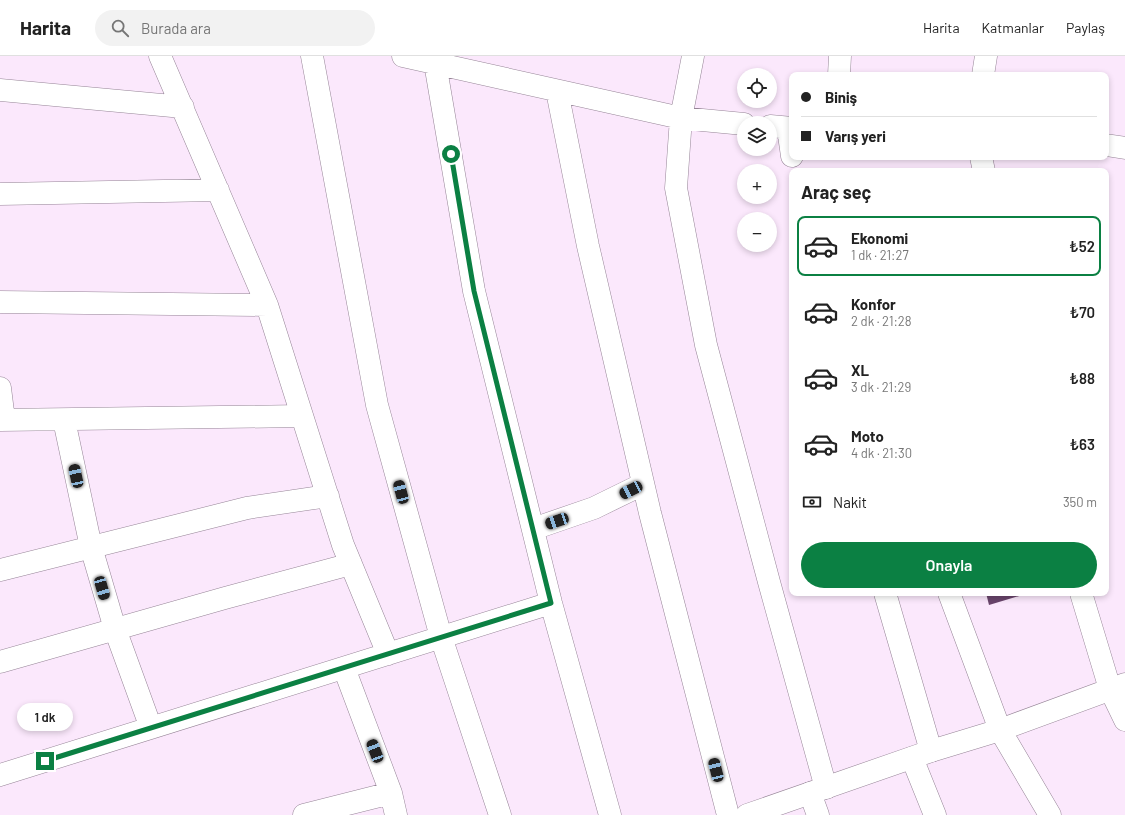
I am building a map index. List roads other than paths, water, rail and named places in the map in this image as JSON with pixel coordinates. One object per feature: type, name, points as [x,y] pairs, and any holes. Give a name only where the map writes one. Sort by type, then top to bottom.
[{"type":"street","points":[[160,56],[267,304],[343,545],[388,654]]},
{"type":"street","points":[[312,56],[376,405],[441,637],[500,815]]},
{"type":"street","points":[[403,56],[681,118],[737,123]]},
{"type":"street","points":[[693,56],[681,118],[676,188],[706,345],[768,582],[818,791],[818,815]]},
{"type":"street","points":[[839,72],[840,56]]},
{"type":"street","points":[[983,72],[986,56]]},
{"type":"street","points":[[435,63],[474,291],[551,603],[610,815]]},
{"type":"street","points":[[0,90],[182,107]]},
{"type":"street","points":[[557,91],[588,246],[643,484],[728,815]]},
{"type":"street","points":[[783,128],[789,147]]},
{"type":"street","points":[[1109,145],[1125,148]]},
{"type":"street","points":[[0,194],[218,190]]},
{"type":"street","points":[[0,302],[267,304]]},
{"type":"street","points":[[0,388],[2,420],[302,416]]},
{"type":"street","points":[[64,420],[90,547],[114,629],[152,728]]},
{"type":"street","points":[[533,529],[594,508],[643,484]]},
{"type":"street","points":[[0,570],[246,508],[328,496]]},
{"type":"street","points":[[0,662],[351,564]]},
{"type":"street","points":[[886,596],[935,815]]},
{"type":"street","points":[[950,596],[1000,730],[1050,815]]},
{"type":"street","points":[[1082,596],[1118,687],[1125,720]]},
{"type":"street","points":[[0,775],[551,603]]},
{"type":"street","points":[[344,668],[391,793],[396,815]]},
{"type":"street","points":[[747,815],[1000,730],[1118,687]]},
{"type":"street","points":[[304,815],[391,793]]}]
